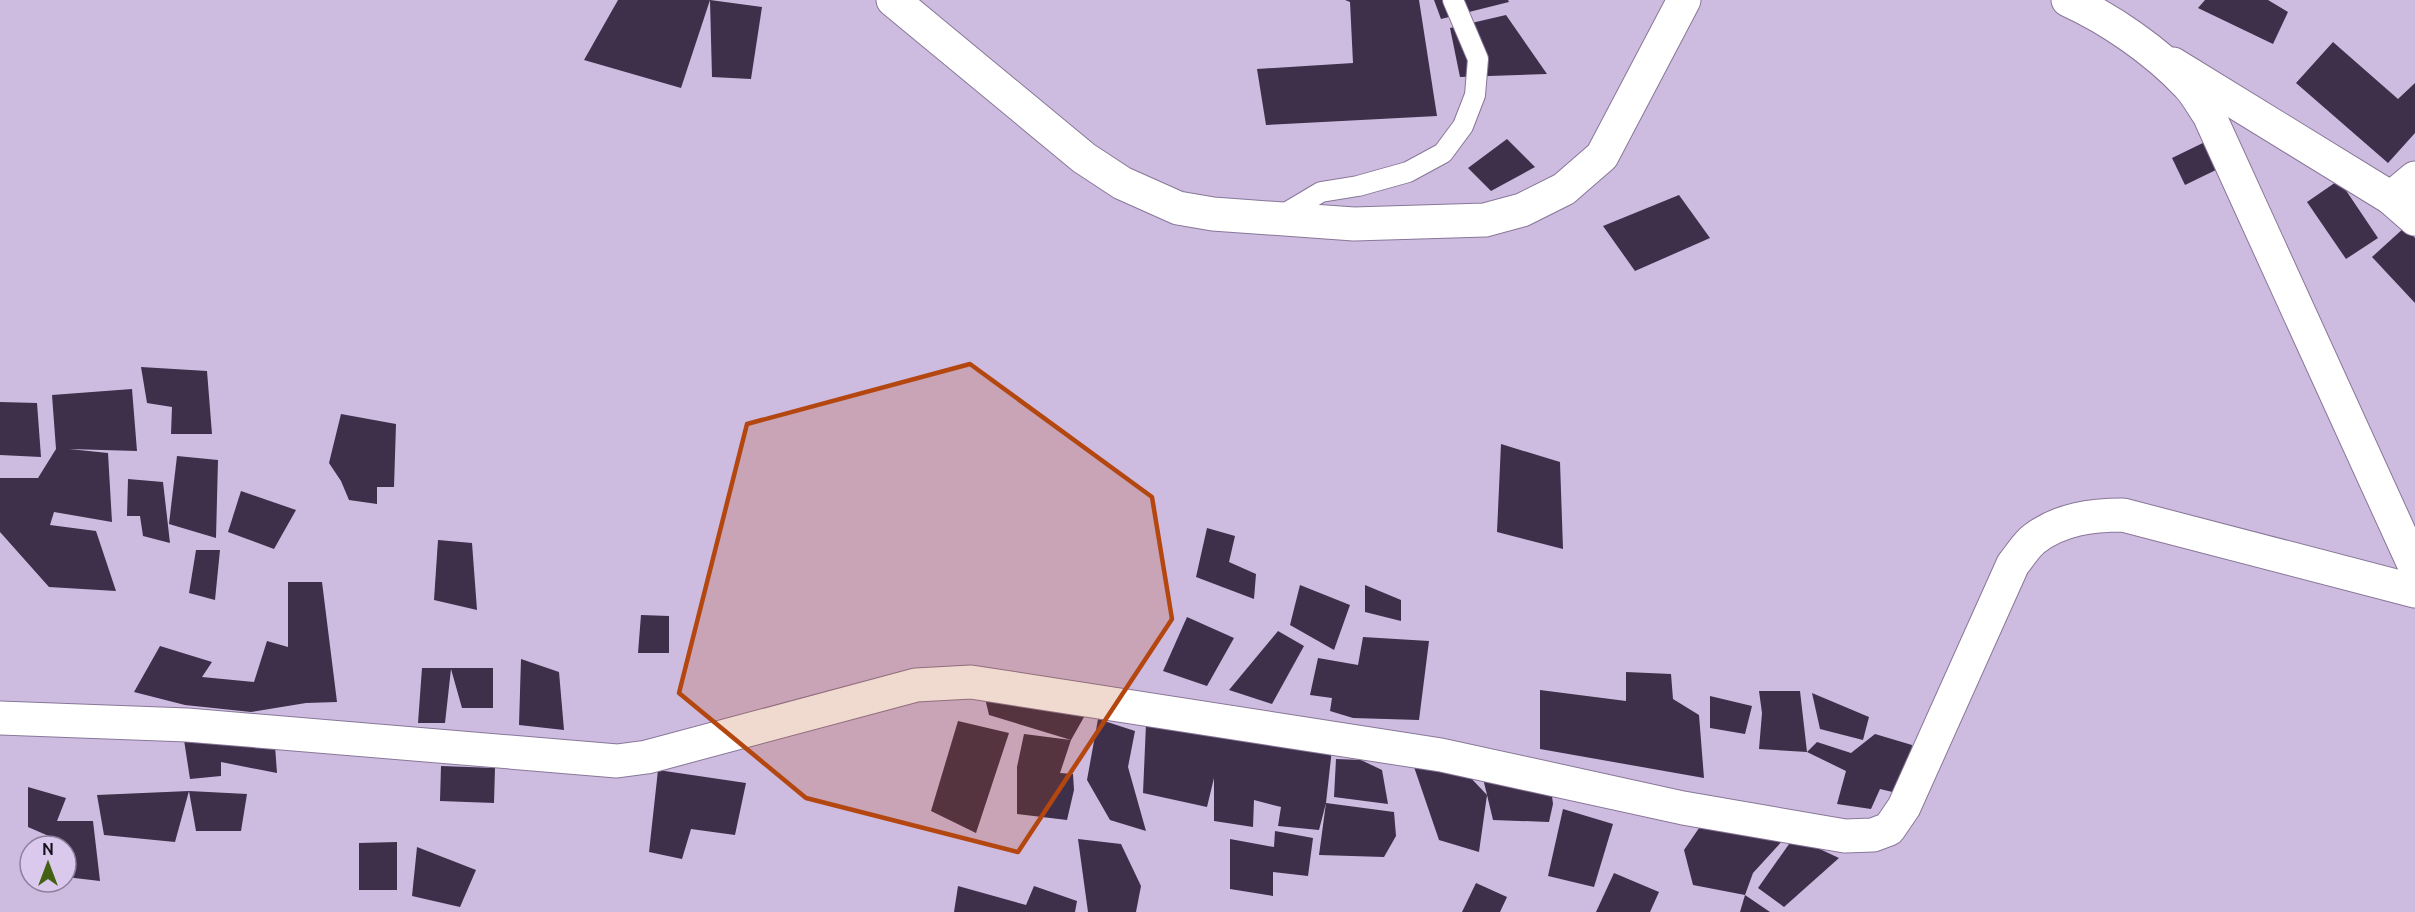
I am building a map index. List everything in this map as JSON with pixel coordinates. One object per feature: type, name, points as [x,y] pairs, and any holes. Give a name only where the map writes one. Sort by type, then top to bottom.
[{"type":"street","points":[[893,0],[1084,158],[1122,183],[1178,208],[1274,220],[1354,224],[1485,220],[1522,210],[1564,189],[1602,156],[1684,0]]},
{"type":"street","points":[[2068,0],[2104,20],[2190,86],[2209,115],[2415,567]]},
{"type":"street","points":[[2135,42],[2407,198]]},
{"type":"street","points":[[0,718],[187,726],[617,761],[647,757],[916,685],[970,682],[1441,755],[1683,808],[1845,836],[1873,834],[1889,829],[1904,807],[2013,564],[2034,539],[2063,523],[2095,514],[2123,514],[2415,591]]},
{"type":"lane","points":[[1274,220],[1320,192],[1358,186],[1390,175],[1408,172],[1443,153],[1463,126],[1475,94],[1478,59],[1453,0]]},
{"type":"highlighted area","points":[[970,364],[1152,497],[1172,619],[1018,852],[806,798],[679,693],[747,424]]},
{"type":"building","points":[[618,0],[710,0],[681,88],[584,60]]},
{"type":"building","points":[[710,0],[762,7],[751,79],[712,77]]},
{"type":"building","points":[[1345,0],[1419,0],[1437,116],[1266,125],[1257,69],[1353,63],[1350,2]]},
{"type":"building","points":[[1434,0],[1508,0],[1509,2],[1441,19]]},
{"type":"building","points":[[2205,0],[2268,0],[2288,12],[2273,44],[2198,8]]},
{"type":"building","points":[[1506,15],[1547,74],[1460,77],[1450,28]]},
{"type":"building","points":[[2333,42],[2398,99],[2415,83],[2415,133],[2388,163],[2296,83]]},
{"type":"building","points":[[1507,139],[1535,167],[1491,191],[1468,168]]},
{"type":"building","points":[[2209,140],[2222,167],[2185,185],[2172,158]]},
{"type":"building","points":[[2339,180],[2378,238],[2346,259],[2307,202]]},
{"type":"building","points":[[1679,195],[1710,238],[1635,271],[1603,226]]},
{"type":"building","points":[[2405,227],[2415,238],[2415,303],[2372,257]]},
{"type":"building","points":[[141,367],[207,371],[212,434],[171,434],[172,407],[147,403]]},
{"type":"building","points":[[132,389],[137,451],[69,449],[108,453],[112,522],[54,512],[50,525],[96,531],[116,591],[49,587],[0,532],[0,478],[38,478],[56,449],[52,395]]},
{"type":"building","points":[[0,402],[37,403],[41,457],[0,455]]},
{"type":"building","points":[[341,414],[396,424],[394,487],[377,487],[377,504],[349,500],[341,481],[329,463]]},
{"type":"building","points":[[1501,444],[1560,462],[1563,549],[1497,532]]},
{"type":"building","points":[[177,456],[218,460],[216,538],[169,524]]},
{"type":"building","points":[[128,479],[163,482],[170,543],[143,536],[140,516],[127,516]]},
{"type":"building","points":[[241,491],[296,510],[274,549],[228,532]]},
{"type":"building","points":[[1207,528],[1235,536],[1229,562],[1256,574],[1254,599],[1196,577]]},
{"type":"building","points":[[438,540],[472,543],[477,610],[434,600]]},
{"type":"building","points":[[196,550],[220,550],[215,600],[189,593]]},
{"type":"building","points":[[288,582],[322,582],[337,702],[306,703],[251,712],[185,705],[134,692],[160,646],[212,662],[202,677],[254,682],[267,641],[288,647]]},
{"type":"building","points":[[1300,585],[1350,605],[1334,650],[1290,625]]},
{"type":"building","points":[[1365,585],[1401,600],[1401,621],[1365,612]]},
{"type":"building","points":[[641,615],[669,616],[669,653],[638,653]]},
{"type":"building","points":[[1187,617],[1234,638],[1207,686],[1163,671]]},
{"type":"building","points":[[1278,631],[1304,646],[1272,704],[1229,690]]},
{"type":"building","points":[[1363,637],[1429,641],[1419,720],[1353,718],[1330,711],[1332,698],[1310,695],[1318,658],[1358,665]]},
{"type":"building","points":[[521,659],[559,672],[564,730],[519,725]]},
{"type":"building","points":[[422,668],[493,668],[493,708],[462,708],[451,669],[445,723],[418,723]]},
{"type":"building","points":[[1626,672],[1671,674],[1673,699],[1699,715],[1704,778],[1540,749],[1540,690],[1626,701]]},
{"type":"building","points":[[1759,691],[1800,691],[1807,752],[1759,749],[1762,713]]},
{"type":"building","points":[[1812,693],[1869,717],[1863,740],[1820,729]]},
{"type":"building","points":[[984,694],[1088,710],[1071,740],[989,715]]},
{"type":"building","points":[[1710,696],[1752,706],[1745,734],[1710,728]]},
{"type":"building","points":[[1098,719],[1135,731],[1128,767],[1146,831],[1110,820],[1087,780]]},
{"type":"building","points":[[958,721],[1009,733],[976,833],[931,811]]},
{"type":"building","points":[[1146,724],[1332,749],[1326,803],[1319,830],[1278,826],[1281,807],[1254,800],[1253,827],[1214,821],[1214,778],[1207,807],[1143,793]]},
{"type":"building","points":[[1024,734],[1071,740],[1060,773],[1073,774],[1074,790],[1067,820],[1017,814],[1017,767]]},
{"type":"building","points":[[1875,734],[1912,745],[1909,796],[1880,789],[1871,809],[1837,804],[1846,771],[1807,752],[1817,742],[1851,753]]},
{"type":"building","points":[[184,740],[275,746],[277,773],[221,762],[221,776],[190,779]]},
{"type":"building","points":[[1336,759],[1361,760],[1382,770],[1388,804],[1334,797]]},
{"type":"building","points":[[1413,764],[1468,775],[1487,795],[1479,852],[1439,840]]},
{"type":"building","points":[[441,766],[495,768],[494,803],[440,801]]},
{"type":"building","points":[[658,770],[746,783],[735,835],[691,829],[682,859],[649,852]]},
{"type":"building","points":[[1482,774],[1550,779],[1553,804],[1549,822],[1493,820]]},
{"type":"building","points":[[28,787],[66,798],[57,821],[93,821],[100,881],[78,878],[78,834],[44,834],[28,827]]},
{"type":"building","points":[[189,791],[247,794],[241,831],[196,831]]},
{"type":"building","points":[[189,791],[175,842],[104,835],[97,795]]},
{"type":"building","points":[[1326,803],[1394,812],[1396,836],[1384,857],[1319,855]]},
{"type":"building","points":[[1563,809],[1613,824],[1594,887],[1548,876]]},
{"type":"building","points":[[1710,812],[1784,839],[1753,873],[1745,895],[1693,885],[1684,850]]},
{"type":"building","points":[[1275,831],[1313,838],[1308,876],[1273,872],[1273,896],[1230,889],[1230,839],[1274,847]]},
{"type":"building","points":[[1794,837],[1839,858],[1784,907],[1758,888]]},
{"type":"building","points":[[1078,839],[1121,844],[1141,886],[1136,912],[1088,912]]},
{"type":"building","points":[[397,842],[397,890],[359,890],[359,843]]},
{"type":"building","points":[[417,847],[476,870],[460,907],[412,896]]},
{"type":"building","points":[[1614,873],[1659,892],[1650,912],[1596,912]]},
{"type":"building","points":[[1476,883],[1507,897],[1500,912],[1462,912]]},
{"type":"building","points":[[958,886],[1026,905],[1034,886],[1077,901],[1075,912],[954,912]]},
{"type":"building","points":[[1745,895],[1770,912],[1740,912]]}]
